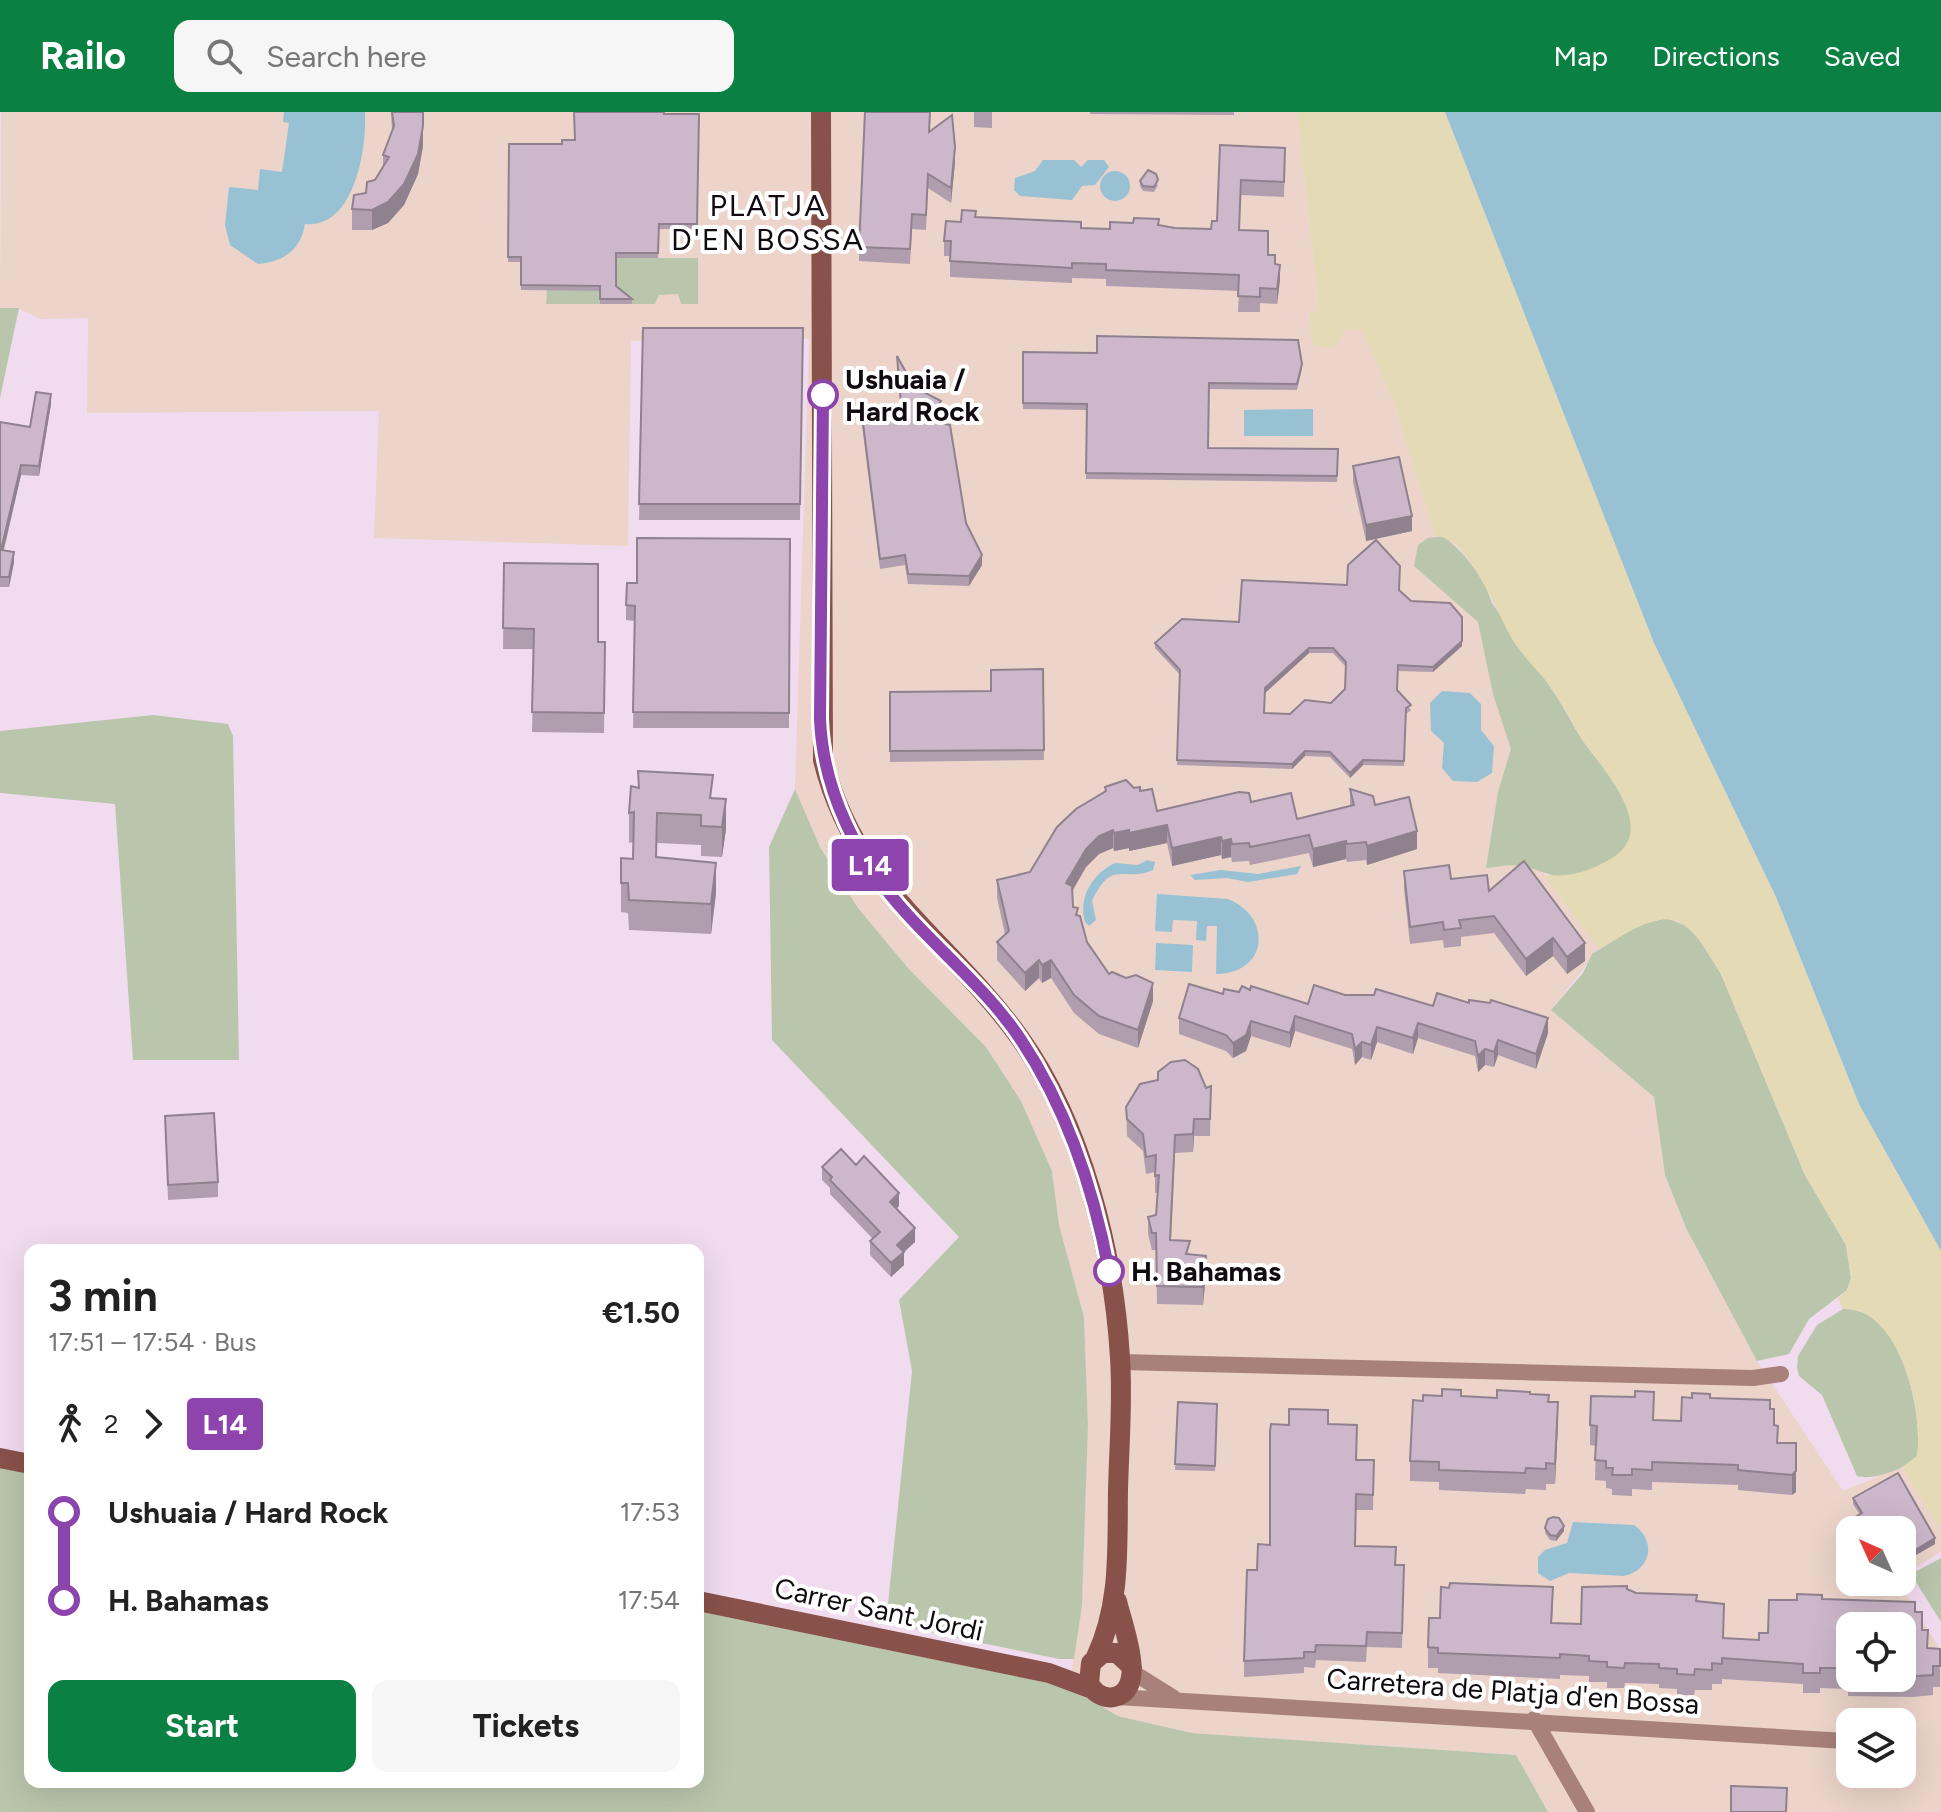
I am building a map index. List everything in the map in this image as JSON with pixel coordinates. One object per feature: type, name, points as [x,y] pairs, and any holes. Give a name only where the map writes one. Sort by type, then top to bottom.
[{"type":"street","points":[[821,112],[823,760],[841,813],[878,879],[1021,1040],[1046,1084],[1086,1174],[1116,1305],[1121,1362],[1116,1597],[1133,1670],[1129,1689],[1117,1697],[1103,1697],[1092,1689],[1088,1676],[1116,1597]]},
{"type":"street","points":[[1121,1362],[1753,1378],[1781,1374]]},
{"type":"street","points":[[0,1458],[24,1463]]},
{"type":"street","name":"Carrer Sant Jordi","points":[[704,1602],[1049,1673],[1092,1689]]},
{"type":"street","points":[[1094,1660],[1117,1653],[1133,1670]]},
{"type":"street","name":"Carrer Sant Jordi","points":[[1049,1673],[1094,1660]]},
{"type":"street","name":"Carretera de Platja d'en Bossa","points":[[1133,1670],[1176,1699]]},
{"type":"street","name":"Carretera de Platja d'en Bossa","points":[[1117,1697],[1534,1719],[1836,1740]]},
{"type":"street","points":[[1534,1719],[1587,1812]]},
{"type":"shaded area","points":[[1,112],[1297,112],[1319,313],[1309,313],[1312,345],[1345,330],[1361,328],[1393,400],[1435,536],[1468,561],[1544,875],[1599,949],[1551,1010],[1654,1097],[1665,1175],[1686,1228],[1757,1361],[1843,1491],[1902,1467],[1941,1531],[1941,1552],[1916,1567],[1916,1516],[1836,1516],[1836,1596],[1907,1596],[1941,1651],[1941,1812],[1548,1812],[1516,1755],[1192,1733],[1118,1716],[1069,1687],[1082,1606],[1088,1425],[1084,1317],[1059,1225],[1052,1171],[1021,1101],[986,1047],[908,968],[858,908],[820,847],[795,789],[809,339],[631,341],[628,546],[374,538],[379,411],[87,413],[88,318],[41,319],[19,309],[0,308]]},
{"type":"green space","points":[[616,258],[698,258],[698,304],[681,304],[678,294],[659,295],[655,304],[623,304],[600,294],[600,304],[546,304],[547,290]]},
{"type":"green space","points":[[0,308],[19,308],[0,398]]},
{"type":"green space","points":[[1443,536],[1473,566],[1492,603],[1628,806],[1632,832],[1630,841],[1617,856],[1598,867],[1563,877],[1519,865],[1486,868],[1498,792],[1511,749],[1493,694],[1478,622],[1414,566],[1418,545],[1428,538]]},
{"type":"green space","points":[[153,715],[228,724],[233,736],[239,1060],[133,1060],[115,804],[0,793],[0,731]]},
{"type":"green space","points":[[795,789],[820,847],[858,908],[908,968],[986,1047],[1021,1101],[1052,1171],[1059,1225],[1084,1317],[1088,1425],[1082,1606],[1074,1659],[1059,1659],[886,1623],[912,1371],[899,1300],[959,1237],[772,1040],[769,847]]},
{"type":"green space","points":[[1666,918],[1692,928],[1721,974],[1805,1175],[1846,1245],[1851,1278],[1847,1290],[1809,1319],[1789,1354],[1757,1361],[1686,1228],[1665,1175],[1654,1097],[1551,1010],[1583,973],[1592,954],[1637,926]]},
{"type":"green space","points":[[1843,1309],[1863,1313],[1880,1325],[1904,1365],[1912,1389],[1918,1437],[1917,1456],[1889,1473],[1857,1476],[1822,1395],[1799,1376],[1798,1356],[1817,1325]]},
{"type":"green space","points":[[0,1467],[24,1473],[24,1788],[704,1788],[704,1612],[1069,1687],[1118,1716],[1192,1733],[1516,1755],[1548,1812],[0,1812]]},
{"type":"green space","points":[[1941,1558],[1941,1622],[1916,1582],[1916,1571]]},
{"type":"sand","points":[[1297,112],[1445,112],[1654,643],[1776,897],[1859,1104],[1941,1251],[1941,1531],[1902,1467],[1917,1456],[1918,1437],[1912,1389],[1904,1365],[1880,1325],[1863,1313],[1843,1309],[1838,1298],[1847,1290],[1851,1278],[1846,1245],[1805,1175],[1721,974],[1694,934],[1682,924],[1670,920],[1656,920],[1641,926],[1599,949],[1544,875],[1577,873],[1607,861],[1623,849],[1630,834],[1630,818],[1614,784],[1558,698],[1516,645],[1472,564],[1448,540],[1435,536],[1393,400],[1361,329],[1345,330],[1335,348],[1312,345],[1309,312],[1319,312]]},
{"type":"water","points":[[284,112],[365,112],[364,145],[354,183],[336,214],[322,222],[305,224],[295,248],[275,261],[258,264],[230,245],[225,225],[229,187],[258,190],[260,169],[282,172],[289,123],[283,122]]},
{"type":"water","points":[[1445,112],[1941,112],[1941,1251],[1859,1104],[1776,897],[1654,643]]},
{"type":"water","points":[[1043,160],[1074,160],[1081,167],[1088,160],[1104,160],[1109,167],[1095,185],[1082,186],[1072,200],[1020,196],[1014,190],[1015,178],[1035,171]]},
{"type":"water","points":[[1115,171],[1126,175],[1130,186],[1126,197],[1115,201],[1104,197],[1100,186],[1104,175]]},
{"type":"water","points":[[1313,409],[1313,436],[1244,436],[1244,410]]},
{"type":"water","points":[[1442,691],[1470,693],[1481,704],[1481,730],[1494,746],[1492,773],[1477,782],[1453,781],[1442,768],[1444,743],[1431,731],[1430,703]]},
{"type":"water","points":[[1147,860],[1155,862],[1153,870],[1119,874],[1106,880],[1092,901],[1096,920],[1089,926],[1083,913],[1085,896],[1100,873],[1115,863],[1138,865]]},
{"type":"water","points":[[1301,866],[1297,874],[1248,882],[1227,878],[1195,880],[1190,875],[1221,870],[1258,874]]},
{"type":"water","points":[[1157,894],[1228,899],[1243,908],[1258,931],[1254,955],[1246,965],[1233,972],[1216,974],[1217,926],[1207,926],[1206,941],[1196,940],[1197,921],[1173,920],[1172,932],[1155,931]]},
{"type":"water","points":[[1156,943],[1193,945],[1192,972],[1155,970]]},
{"type":"water","points":[[1573,1522],[1634,1525],[1646,1539],[1648,1554],[1645,1561],[1633,1573],[1624,1576],[1569,1573],[1550,1581],[1538,1573],[1538,1557],[1545,1550],[1567,1543]]},
{"type":"building","points":[[392,112],[423,112],[418,154],[404,184],[388,202],[372,210],[352,209],[354,195],[366,193],[367,182],[375,180],[389,157],[383,155],[394,126]]},
{"type":"building","points":[[574,112],[699,114],[697,224],[659,224],[658,253],[616,253],[616,286],[632,299],[600,299],[600,286],[521,285],[521,257],[508,257],[509,144],[562,144],[562,140],[575,140]]},
{"type":"building","points":[[865,112],[930,112],[929,132],[952,115],[955,147],[951,188],[928,174],[926,215],[912,214],[910,249],[859,247]]},
{"type":"building","points":[[1220,145],[1285,148],[1284,182],[1241,180],[1239,230],[1268,231],[1268,255],[1275,255],[1275,264],[1280,265],[1277,289],[1260,288],[1260,297],[1238,296],[1239,275],[1106,270],[1106,264],[1072,263],[1072,268],[950,261],[951,241],[944,241],[946,221],[961,222],[962,210],[976,211],[975,217],[1081,222],[1081,228],[1110,229],[1110,222],[1133,223],[1134,218],[1159,219],[1158,225],[1175,228],[1211,229],[1212,221],[1217,221]]},
{"type":"building","points":[[1148,170],[1156,174],[1158,180],[1154,187],[1143,186],[1140,181]]},
{"type":"building","points":[[643,328],[803,328],[800,504],[639,504]]},
{"type":"building","points":[[1097,336],[1298,340],[1302,364],[1297,384],[1209,383],[1208,448],[1338,449],[1337,476],[1086,473],[1087,404],[1023,403],[1023,352],[1097,353]]},
{"type":"building","points":[[897,356],[914,387],[941,401],[924,420],[950,425],[966,523],[982,555],[969,576],[908,574],[905,555],[880,559],[861,407],[902,416]]},
{"type":"building","points":[[36,392],[51,394],[39,466],[21,465],[1,550],[14,552],[9,577],[0,577],[0,422],[30,427]]},
{"type":"building","points":[[1399,457],[1412,516],[1366,525],[1353,466]]},
{"type":"building","points":[[637,538],[790,539],[789,713],[633,712],[635,606],[626,605],[627,583],[637,583]]},
{"type":"building","points":[[1376,540],[1400,566],[1399,590],[1411,601],[1450,603],[1462,617],[1462,641],[1433,667],[1398,665],[1397,690],[1411,705],[1406,708],[1404,761],[1363,760],[1350,773],[1330,752],[1305,751],[1292,764],[1177,760],[1180,670],[1155,643],[1182,619],[1239,622],[1242,580],[1347,585],[1348,565]],"holes":[[[1309,648],[1333,648],[1346,662],[1345,689],[1331,703],[1305,700],[1290,714],[1264,713],[1265,688]]]},
{"type":"building","points":[[504,563],[598,564],[598,642],[605,642],[604,713],[532,712],[534,629],[503,628]]},
{"type":"building","points":[[1043,669],[1044,750],[890,751],[890,692],[991,691],[991,670]]},
{"type":"building","points":[[638,771],[713,775],[710,798],[726,799],[722,827],[701,826],[701,815],[657,813],[656,857],[716,863],[711,904],[629,900],[628,883],[621,883],[621,858],[633,859],[634,812],[629,813],[631,786],[639,788]]},
{"type":"building","points":[[1126,780],[1134,788],[1140,787],[1140,791],[1152,789],[1157,811],[1239,792],[1249,793],[1251,802],[1291,793],[1297,819],[1354,805],[1350,789],[1373,796],[1375,805],[1409,797],[1417,831],[1367,846],[1366,842],[1347,844],[1346,841],[1313,849],[1309,835],[1250,847],[1249,843],[1232,844],[1231,839],[1222,841],[1221,837],[1172,848],[1167,825],[1129,833],[1129,830],[1114,833],[1113,830],[1099,836],[1086,849],[1066,883],[1072,886],[1073,907],[1078,908],[1076,915],[1080,916],[1087,942],[1109,974],[1112,972],[1126,978],[1136,975],[1153,983],[1138,1030],[1099,1016],[1074,995],[1051,960],[1042,965],[1039,960],[1025,973],[997,942],[1009,931],[997,880],[1030,872],[1057,827],[1076,809],[1106,791],[1105,787]]},
{"type":"building","points":[[1524,861],[1585,943],[1567,957],[1553,938],[1526,959],[1494,916],[1459,920],[1461,928],[1444,930],[1443,922],[1410,927],[1404,871],[1449,865],[1451,879],[1487,875],[1489,891]]},
{"type":"building","points":[[1189,984],[1223,994],[1224,989],[1239,992],[1242,986],[1250,990],[1251,986],[1308,1004],[1314,985],[1345,995],[1374,995],[1376,989],[1433,1006],[1437,993],[1469,1003],[1469,1000],[1490,1003],[1491,1000],[1548,1018],[1536,1054],[1498,1040],[1494,1052],[1485,1049],[1478,1056],[1475,1041],[1418,1023],[1413,1038],[1377,1027],[1371,1045],[1362,1042],[1355,1049],[1352,1034],[1295,1016],[1290,1033],[1251,1021],[1246,1035],[1233,1043],[1226,1035],[1179,1018]]},
{"type":"building","points":[[1185,1060],[1198,1069],[1206,1088],[1211,1086],[1210,1119],[1194,1119],[1193,1134],[1175,1135],[1170,1240],[1190,1241],[1186,1254],[1206,1256],[1203,1287],[1157,1286],[1156,1233],[1152,1233],[1148,1217],[1156,1215],[1159,1175],[1155,1176],[1156,1155],[1146,1157],[1143,1134],[1127,1119],[1126,1107],[1140,1084],[1158,1080],[1158,1072],[1171,1062]]},
{"type":"building","points":[[214,1113],[218,1182],[168,1185],[165,1116]]},
{"type":"building","points":[[841,1149],[856,1165],[864,1156],[899,1193],[890,1202],[915,1228],[897,1245],[904,1252],[891,1263],[870,1241],[880,1232],[830,1180],[832,1177],[822,1167]]},
{"type":"building","points":[[1442,1389],[1461,1390],[1461,1396],[1497,1398],[1497,1390],[1549,1395],[1548,1402],[1558,1402],[1555,1464],[1546,1463],[1546,1469],[1526,1468],[1525,1473],[1439,1470],[1439,1462],[1410,1461],[1413,1400],[1423,1401],[1423,1395],[1442,1396]]},
{"type":"building","points":[[1635,1391],[1654,1392],[1653,1420],[1681,1421],[1682,1397],[1692,1398],[1692,1393],[1710,1394],[1710,1398],[1770,1400],[1770,1409],[1774,1409],[1774,1425],[1778,1426],[1777,1443],[1796,1443],[1796,1471],[1792,1475],[1738,1470],[1738,1465],[1652,1462],[1652,1470],[1632,1469],[1632,1475],[1612,1475],[1613,1468],[1606,1468],[1606,1461],[1595,1460],[1597,1426],[1590,1425],[1591,1396],[1635,1397]]},
{"type":"building","points":[[1178,1402],[1217,1404],[1215,1466],[1175,1464]]},
{"type":"building","points":[[1289,1409],[1328,1410],[1328,1424],[1357,1425],[1356,1460],[1374,1460],[1373,1495],[1356,1494],[1355,1546],[1396,1547],[1395,1565],[1404,1565],[1402,1633],[1367,1632],[1366,1646],[1316,1645],[1315,1652],[1304,1652],[1304,1658],[1244,1661],[1247,1570],[1257,1570],[1258,1544],[1270,1545],[1271,1424],[1289,1425]]},
{"type":"building","points":[[1898,1473],[1935,1538],[1916,1550],[1916,1516],[1857,1516],[1862,1513],[1853,1498]]},
{"type":"building","points":[[1559,1518],[1564,1526],[1556,1536],[1550,1535],[1545,1528],[1548,1519]]},
{"type":"building","points":[[1450,1583],[1553,1587],[1551,1623],[1581,1624],[1582,1587],[1627,1586],[1636,1593],[1697,1595],[1696,1601],[1724,1604],[1723,1638],[1759,1640],[1759,1633],[1768,1633],[1769,1600],[1797,1600],[1797,1594],[1822,1595],[1822,1599],[1915,1602],[1915,1612],[1836,1612],[1836,1668],[1820,1668],[1820,1673],[1803,1673],[1803,1664],[1722,1658],[1722,1664],[1712,1663],[1712,1670],[1695,1669],[1694,1675],[1677,1674],[1677,1669],[1659,1668],[1659,1664],[1625,1663],[1624,1668],[1607,1667],[1607,1662],[1589,1661],[1589,1656],[1560,1654],[1560,1658],[1438,1653],[1438,1648],[1428,1647],[1429,1618],[1440,1618],[1441,1587],[1449,1588]]},
{"type":"building","points":[[1916,1612],[1922,1612],[1922,1630],[1928,1630],[1927,1648],[1940,1649],[1940,1666],[1933,1666],[1933,1675],[1916,1676]]},
{"type":"building","points":[[1731,1786],[1787,1788],[1786,1812],[1731,1812]]},
{"type":"bus line","name":"L14","points":[[823,395],[820,719],[823,760],[829,786],[878,879],[905,913],[987,998],[1021,1040],[1071,1135],[1086,1174],[1109,1271]]},
{"type":"place","name":"Ushuaia / Hard Rock","points":[[823,395]]},
{"type":"place","name":"H. Bahamas","points":[[1109,1271]]},
{"type":"district","name":"PLATJA D'EN BOSSA","points":[[768,222]]}]
